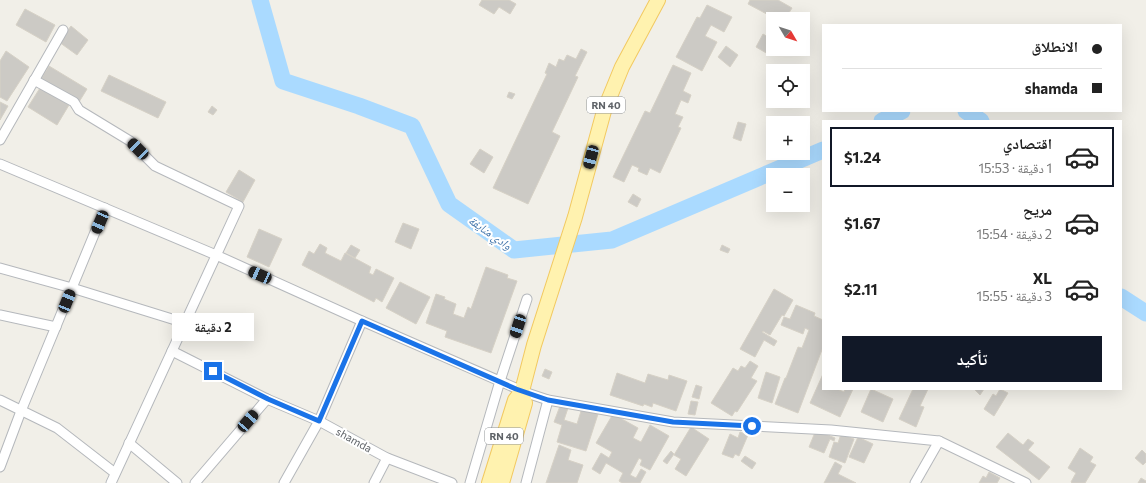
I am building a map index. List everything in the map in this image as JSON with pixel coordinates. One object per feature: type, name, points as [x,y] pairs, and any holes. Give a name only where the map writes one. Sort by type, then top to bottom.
[{"type":"main road","name":"RN 40","points":[[489,483],[515,400],[522,391],[534,345],[575,217],[604,111],[622,67],[658,0]]},
{"type":"main road","name":"RN 40","points":[[502,483],[525,403],[522,391]]},
{"type":"street","points":[[0,140],[63,30]]},
{"type":"street","points":[[34,80],[74,102],[79,110],[130,141],[155,166],[239,206],[111,483]]},
{"type":"street","points":[[0,164],[216,255],[522,391],[548,400],[673,422],[831,430],[939,441],[1026,483]]},
{"type":"street","points":[[0,466],[105,208]]},
{"type":"street","points":[[0,268],[72,288],[185,323]]},
{"type":"street","points":[[470,483],[500,381],[527,299]]},
{"type":"street","points":[[0,315],[56,327]]},
{"type":"street","points":[[284,483],[319,421],[362,321]]},
{"type":"street","name":"shamda","points":[[172,350],[268,399],[319,421],[387,458],[452,483]]},
{"type":"street","points":[[195,483],[268,399]]},
{"type":"street","points":[[0,400],[57,428],[115,473]]},
{"type":"street","points":[[526,483],[548,400]]},
{"type":"street","points":[[915,483],[939,441]]},
{"type":"street","points":[[129,443],[176,483]]},
{"type":"street","points":[[374,483],[387,458]]},
{"type":"building","points":[[482,0],[509,0],[516,4],[510,14],[499,7],[494,14],[479,5]]},
{"type":"building","points":[[750,0],[778,0],[792,8],[789,12],[766,12],[766,14],[748,4]]},
{"type":"building","points":[[707,5],[732,17],[724,32],[711,25],[705,36],[717,42],[702,71],[676,57],[697,17],[700,18]]},
{"type":"building","points":[[25,9],[55,25],[46,42],[16,25]]},
{"type":"building","points":[[71,26],[88,40],[77,55],[59,42]]},
{"type":"building","points":[[763,34],[766,36],[766,53],[756,47]]},
{"type":"building","points":[[726,46],[738,55],[730,67],[718,57]]},
{"type":"building","points":[[581,49],[587,52],[575,76],[578,77],[552,132],[560,136],[528,204],[493,188],[547,74],[545,73],[549,63],[556,67],[559,59],[564,61],[567,55],[576,59]]},
{"type":"building","points":[[6,51],[29,67],[7,101],[0,97],[0,61]]},
{"type":"building","points":[[673,65],[691,73],[683,91],[691,95],[688,103],[681,100],[675,114],[683,117],[678,127],[681,128],[660,173],[650,168],[647,175],[638,171],[639,168],[632,165],[624,182],[613,177],[645,111],[650,113]]},
{"type":"building","points":[[49,66],[87,89],[79,102],[41,79]]},
{"type":"building","points":[[109,75],[166,102],[158,118],[101,91]]},
{"type":"building","points":[[40,88],[69,105],[57,125],[28,107]]},
{"type":"building","points":[[509,92],[515,94],[512,99],[507,97]]},
{"type":"building","points":[[0,102],[8,106],[0,120]]},
{"type":"building","points":[[212,106],[217,110],[213,115],[208,112]]},
{"type":"building","points":[[738,122],[746,124],[741,141],[733,138]]},
{"type":"building","points":[[480,149],[493,157],[484,173],[470,164]]},
{"type":"building","points":[[239,170],[255,180],[243,202],[226,192]]},
{"type":"building","points":[[633,194],[641,199],[637,207],[628,202]]},
{"type":"building","points":[[403,223],[419,229],[411,249],[395,242]]},
{"type":"building","points":[[259,229],[282,239],[269,267],[247,257]]},
{"type":"building","points":[[320,244],[327,248],[325,253],[341,261],[345,253],[371,267],[369,273],[373,275],[376,269],[394,278],[382,302],[376,298],[374,302],[302,265],[309,251],[314,254]]},
{"type":"building","points":[[351,245],[360,250],[355,258],[346,253]]},
{"type":"building","points":[[722,245],[730,249],[728,253],[720,250]]},
{"type":"building","points":[[486,267],[508,275],[507,278],[517,281],[491,353],[445,337],[447,331],[426,323],[436,294],[445,297],[444,299],[456,304],[453,314],[464,318],[468,307],[471,309]]},
{"type":"building","points":[[400,282],[430,297],[416,324],[386,308]]},
{"type":"building","points":[[774,289],[793,300],[784,316],[782,315],[770,335],[763,331],[762,332],[777,341],[774,346],[764,340],[755,357],[740,349]]},
{"type":"building","points":[[796,305],[815,313],[814,316],[822,320],[822,350],[798,413],[775,404],[798,347],[802,348],[809,330],[805,328],[803,334],[781,325],[784,317],[790,319]]},
{"type":"building","points":[[750,361],[758,366],[751,378],[757,381],[737,412],[735,411],[732,416],[711,403],[733,368],[738,371],[741,366],[745,368]]},
{"type":"building","points":[[545,369],[552,372],[549,379],[542,376]]},
{"type":"building","points":[[766,372],[780,377],[772,403],[758,398]]},
{"type":"building","points":[[617,373],[645,383],[648,374],[668,380],[669,375],[687,381],[676,411],[653,403],[652,407],[644,404],[643,406],[610,395]]},
{"type":"building","points":[[822,376],[822,390],[839,390],[844,392],[845,390],[853,390],[840,417],[810,403]]},
{"type":"building","points":[[696,385],[702,387],[699,399],[692,397]]},
{"type":"building","points":[[871,390],[893,399],[883,422],[861,412]]},
{"type":"building","points":[[913,390],[928,390],[920,406],[924,407],[916,427],[899,419]]},
{"type":"building","points":[[975,390],[983,390],[980,395]]},
{"type":"building","points":[[999,390],[1008,393],[994,416],[984,409],[993,394],[996,396]]},
{"type":"building","points":[[691,401],[698,402],[695,415],[688,414]]},
{"type":"building","points":[[560,406],[568,408],[564,420],[577,424],[582,408],[599,411],[586,451],[557,442],[562,425],[554,422]]},
{"type":"building","points":[[613,414],[638,428],[633,438],[641,442],[650,425],[669,436],[650,470],[640,465],[642,460],[639,458],[630,475],[636,478],[641,469],[646,472],[640,483],[622,483],[619,481],[623,473],[606,463],[600,474],[592,469],[601,453],[609,458],[612,452],[596,443]]},
{"type":"building","points":[[691,427],[709,439],[686,476],[675,469],[681,459],[674,455]]},
{"type":"building","points":[[816,430],[835,438],[834,441],[830,439],[824,453],[809,447]]},
{"type":"building","points":[[740,432],[748,435],[739,456],[735,454],[733,458],[722,454],[730,434],[738,438]]},
{"type":"building","points":[[1008,433],[1023,445],[1028,439],[1034,443],[1028,450],[1050,467],[1039,480],[996,447]]},
{"type":"building","points":[[841,434],[854,439],[845,463],[829,457],[834,442],[838,443]]},
{"type":"building","points":[[858,437],[873,444],[864,463],[849,457]]},
{"type":"building","points":[[559,445],[571,450],[568,460],[583,465],[577,483],[546,483]]},
{"type":"building","points":[[1080,448],[1093,457],[1090,462],[1096,465],[1085,483],[1072,483],[1071,482],[1076,473],[1068,468]]},
{"type":"building","points":[[1142,450],[1146,454],[1146,462],[1143,465],[1135,458]]},
{"type":"building","points":[[671,451],[674,454],[667,464],[663,461]]},
{"type":"building","points":[[745,456],[756,463],[752,469],[741,461]]},
{"type":"building","points":[[835,462],[842,466],[838,474],[856,483],[824,483]]},
{"type":"building","points":[[989,472],[1000,478],[997,483],[979,483],[983,476],[986,478]]},
{"type":"building","points":[[1141,478],[1146,481],[1146,483],[1138,483]]},
{"type":"waterway","name":"وادي منايفة","points":[[260,0],[283,81],[359,106],[412,126],[449,204],[514,250],[612,240],[822,150]]},
{"type":"waterway","name":"وادي منايفة","points":[[884,120],[900,112]]},
{"type":"waterway","name":"وادي منايفة","points":[[968,112],[980,120]]},
{"type":"waterway","name":"وادي منايفة","points":[[1122,298],[1146,313]]},
{"type":"route","points":[[213,371],[268,399],[319,421],[362,321],[527,394],[548,400],[673,422],[752,426]]}]
